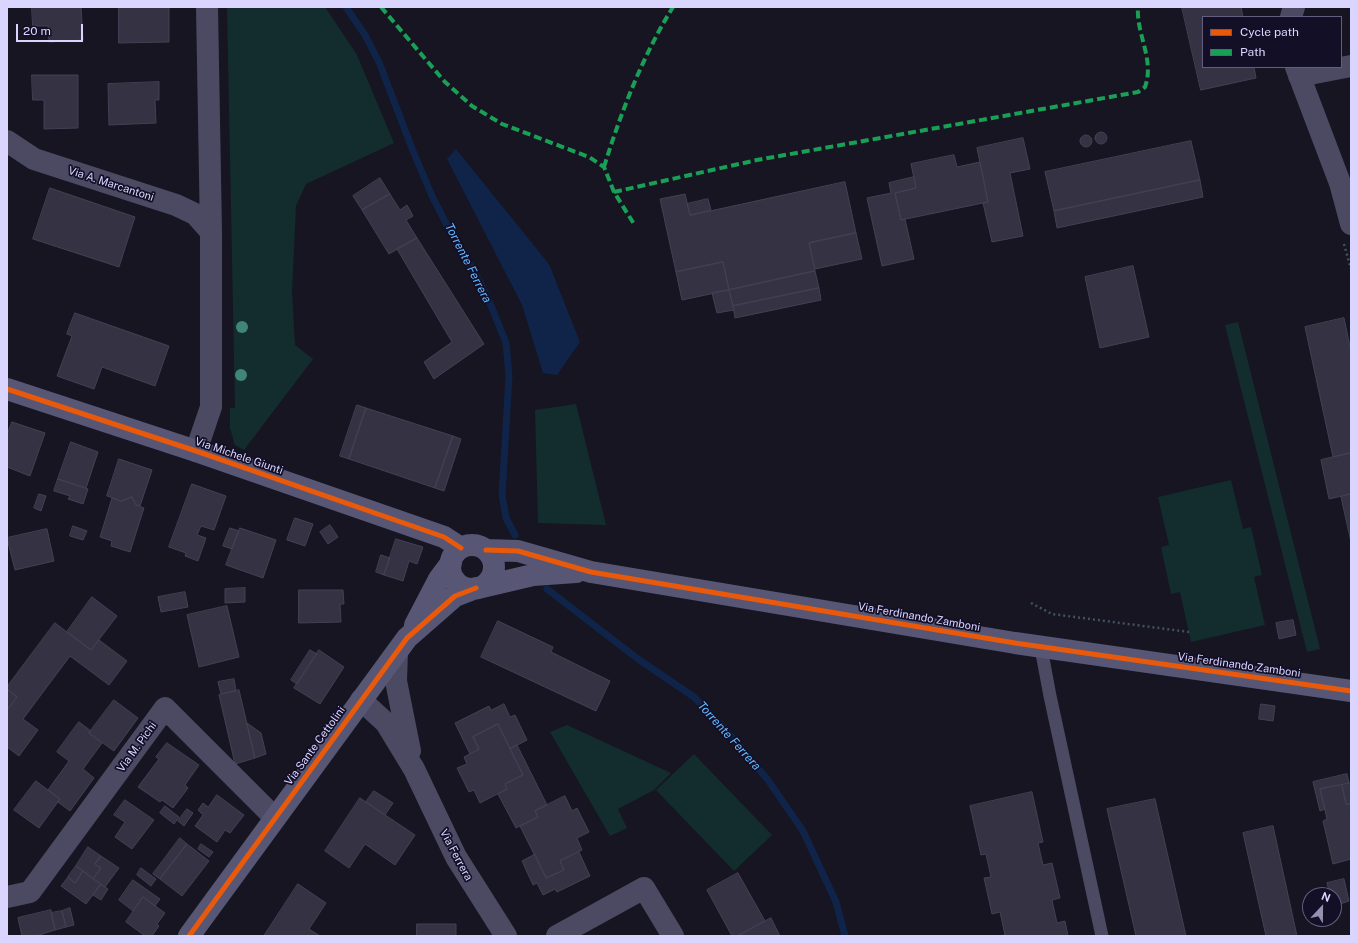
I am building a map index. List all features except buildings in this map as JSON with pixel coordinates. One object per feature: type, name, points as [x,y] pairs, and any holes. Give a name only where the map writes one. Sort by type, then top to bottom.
[{"type":"street","points":[[196,451],[211,407],[211,232],[207,7]]},
{"type":"street","points":[[1329,68],[1297,71],[1340,183],[1351,224]]},
{"type":"street","name":"Via A. Marcantoni","points":[[7,141],[34,159],[176,205],[195,214],[211,232]]},
{"type":"street","name":"Via Michele Giunti","points":[[7,389],[196,451],[444,537],[456,555]]},
{"type":"street","name":"Via Ferdinando Zamboni","points":[[456,555],[474,545],[486,550],[518,551],[591,572],[1041,648],[1351,691]]},
{"type":"street","points":[[456,555],[452,576],[462,586],[479,587],[491,578],[494,566],[490,554],[486,550]]},
{"type":"street","points":[[402,645],[439,579],[456,555]]},
{"type":"street","name":"Via Sante Cettolini","points":[[189,936],[402,645],[455,596],[479,587],[533,575],[591,572]]},
{"type":"street","name":"Via Ferrera","points":[[402,645],[397,686],[414,770]]},
{"type":"street","name":"Via Ferrera","points":[[361,700],[386,723],[414,770],[456,857],[506,936]]},
{"type":"street","name":"Via M. Pichi","points":[[7,897],[30,892],[166,708],[275,818]]},
{"type":"street","points":[[557,936],[644,888],[673,936]]},
{"type":"lane","points":[[1041,648],[1102,936]]},
{"type":"path","points":[[1031,603],[1052,614],[1189,632]]},
{"type":"green space","points":[[227,7],[325,7],[357,55],[394,143],[306,184],[296,206],[292,292],[295,345],[313,359],[244,450],[235,445],[230,428],[230,408],[235,408]]},
{"type":"green space","points":[[1238,322],[1320,649],[1307,652],[1225,325]]},
{"type":"green space","points":[[576,404],[606,525],[538,523],[535,410]]},
{"type":"green space","points":[[1231,480],[1243,529],[1251,527],[1262,575],[1254,577],[1265,625],[1191,642],[1180,592],[1171,594],[1161,547],[1169,545],[1158,497]]},
{"type":"green space","points":[[567,725],[671,773],[654,790],[618,809],[627,828],[610,836],[550,732]]},
{"type":"green space","points":[[694,754],[772,835],[734,871],[656,790]]},
{"type":"water","points":[[456,149],[549,264],[580,342],[557,375],[543,373],[522,305],[447,159]]},
{"type":"waterway","name":"Torrente Ferrera","points":[[346,7],[365,35],[379,62],[432,196],[480,282],[506,343],[509,376],[502,495],[506,518],[515,535]]},
{"type":"waterway","name":"Torrente Ferrera","points":[[547,589],[638,659],[694,697],[725,729],[768,780],[803,831],[836,902],[845,936]]},
{"type":"marked path","points":[[381,7],[445,82],[472,106],[502,124],[589,157],[604,167],[614,192],[634,224]]},
{"type":"marked path","points":[[604,167],[625,105],[642,64],[673,7]]},
{"type":"marked path","points":[[614,192],[757,160],[1138,92],[1145,87],[1148,67],[1138,17],[1138,7]]},
{"type":"cycle path","points":[[7,389],[196,451],[444,537],[461,548]]},
{"type":"cycle path","points":[[486,550],[518,551],[591,572],[1015,643],[1351,691]]},
{"type":"cycle path","points":[[189,936],[407,638],[455,596],[476,588]]}]
